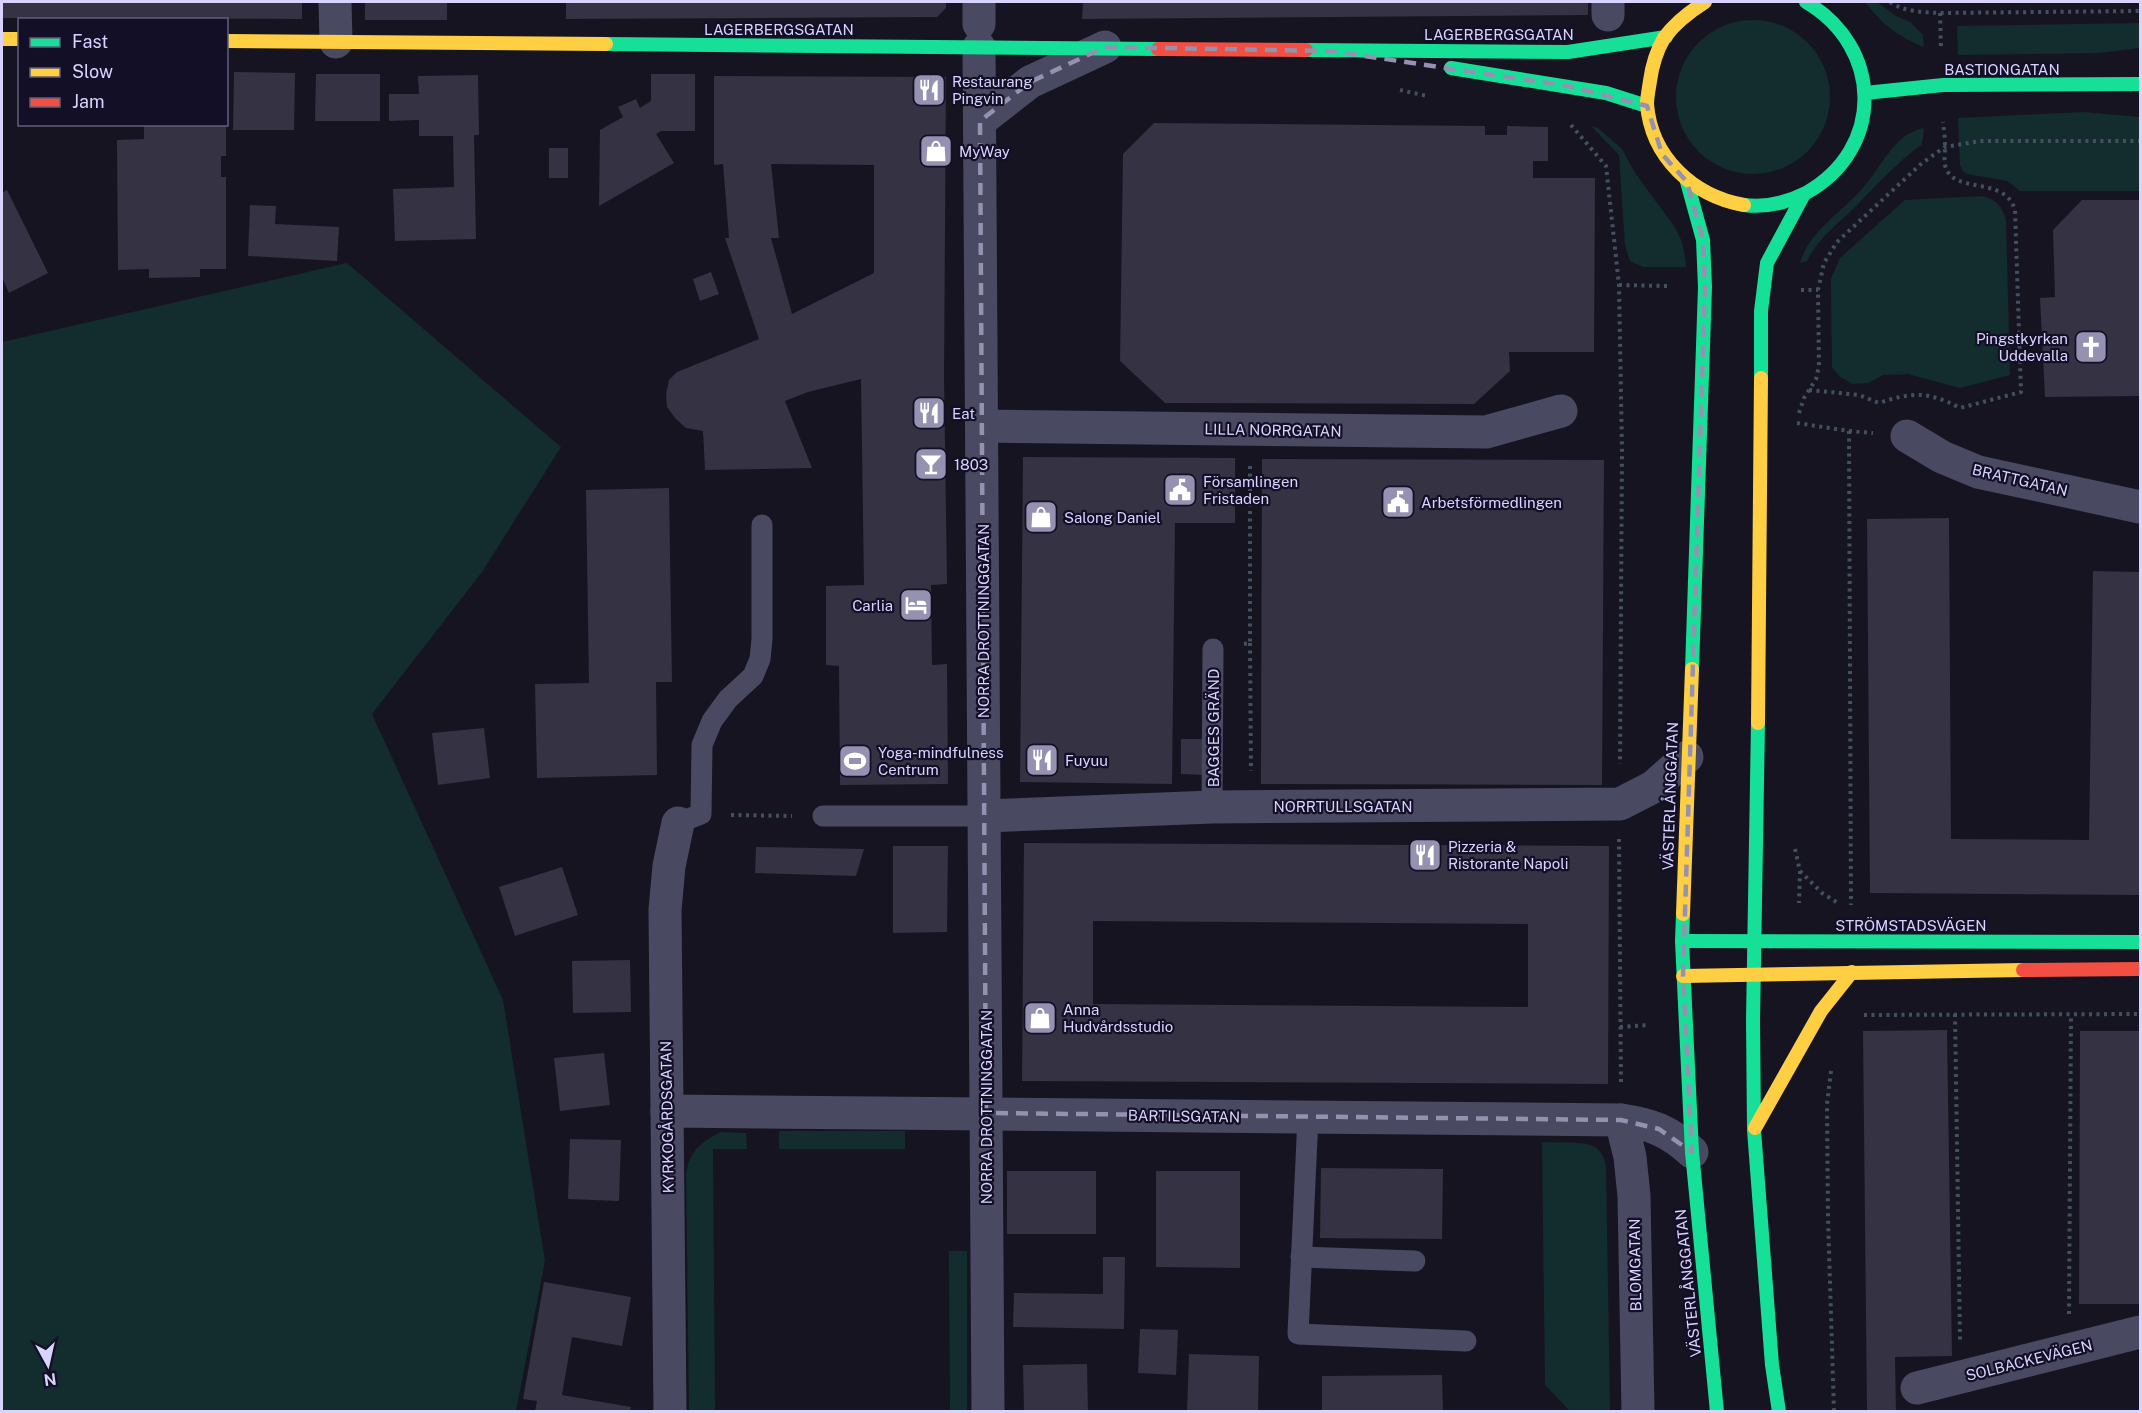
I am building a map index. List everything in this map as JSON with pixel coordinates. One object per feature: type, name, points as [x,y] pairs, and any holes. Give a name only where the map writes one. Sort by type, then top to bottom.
[{"type":"main road","name":"VÄSTERLÅNGGATAN","points":[[1686,2],[1675,25],[1658,49],[1649,77],[1647,106],[1652,131],[1662,154],[1687,182],[1710,197],[1736,205],[1763,206],[1803,196],[1826,180],[1849,154],[1862,121],[1865,93],[1857,58],[1850,42],[1827,15],[1806,2]]},
{"type":"main road","name":"VÄSTERLÅNGGATAN","points":[[1675,25],[1705,2]]},
{"type":"main road","name":"LAGERBERGSGATAN","points":[[228,41],[336,42],[979,24],[1105,47],[1568,52],[1666,37]]},
{"type":"main road","points":[[2,39],[18,39]]},
{"type":"main road","name":"LAGERBERGSGATAN","points":[[1331,51],[1606,93],[1647,106]]},
{"type":"main road","name":"BASTIONGATAN","points":[[1865,93],[1943,85],[2140,84]]},
{"type":"main road","name":"VÄSTERLÅNGGATAN","points":[[1687,182],[1703,240],[1705,286],[1682,941],[1692,1152],[1717,1412]]},
{"type":"main road","name":"VÄSTERLÅNGGATAN","points":[[1779,1412],[1772,1365],[1754,1130],[1761,311],[1767,263],[1803,196]]},
{"type":"main road","name":"STRÖMSTADSVÄGEN","points":[[1682,941],[2140,942]]},
{"type":"main road","points":[[1683,976],[2140,969]]},
{"type":"main road","points":[[1754,1130],[1821,1011],[1852,972]]},
{"type":"street","points":[[335,2],[336,42]]},
{"type":"street","name":"NORRA DROTTNINGGATAN","points":[[979,24],[988,1412]]},
{"type":"street","points":[[980,121],[1030,82],[1105,47]]},
{"type":"street","name":"LILLA NORRGATAN","points":[[982,426],[1486,432],[1561,411]]},
{"type":"street","name":"BRATTGATAN","points":[[1907,435],[1942,457],[1978,472],[2140,507]]},
{"type":"street","name":"NORRTULLSGATAN","points":[[984,816],[1212,807],[1620,804],[1653,787],[1687,757]]},
{"type":"street","name":"KYRKOGÅRDSGATAN","points":[[670,1412],[665,910],[669,866],[678,823]]},
{"type":"street","name":"BARTILSGATAN","points":[[667,1111],[1621,1120],[1659,1129],[1676,1138],[1692,1152]]},
{"type":"street","name":"BLOMGATAN","points":[[1621,1120],[1630,1157],[1634,1196],[1638,1412]]},
{"type":"street","name":"SOLBACKEVÄGEN","points":[[1917,1388],[2140,1332]]},
{"type":"lane","points":[[678,823],[701,814],[702,745],[712,721],[728,699],[753,676],[760,659],[762,525]]},
{"type":"lane","name":"BAGGES GRÄND","points":[[1212,807],[1213,649]]},
{"type":"lane","points":[[823,816],[984,816]]},
{"type":"lane","points":[[1308,1117],[1298,1334],[1466,1341]]},
{"type":"lane","points":[[1301,1257],[1415,1261]]},
{"type":"path","points":[[1890,2],[1917,11],[1940,14],[2140,11]]},
{"type":"path","points":[[1940,14],[1941,52]]},
{"type":"path","points":[[1398,90],[1431,97]]},
{"type":"path","points":[[1809,390],[1859,395],[1879,403],[1899,396],[1920,395],[1942,398],[1960,408],[2021,392],[2013,202],[2001,191],[1954,178],[1945,164],[1943,120]]},
{"type":"path","points":[[1568,121],[1606,166],[1619,285],[1622,450],[1620,766]]},
{"type":"path","points":[[1851,908],[1849,431],[1796,423],[1820,366],[1818,290],[1824,263],[1837,242],[1922,163],[1945,147],[1980,141],[2140,141]]},
{"type":"path","points":[[1619,285],[1671,286]]},
{"type":"path","points":[[1791,290],[1818,290]]},
{"type":"path","points":[[1250,460],[1251,757]]},
{"type":"path","points":[[1213,649],[1250,643]]},
{"type":"path","points":[[745,815],[823,816]]},
{"type":"path","points":[[1619,838],[1621,1120]]},
{"type":"path","points":[[1955,1014],[1960,1341]]},
{"type":"path","points":[[1862,1015],[2140,1014]]},
{"type":"path","points":[[2069,1316],[2071,1015]]},
{"type":"path","points":[[1832,1064],[1827,1104],[1834,1412]]},
{"type":"highlighted area","points":[[1105,47],[1331,51],[1568,86],[1647,106],[1662,154],[1687,182],[1703,240],[1705,287],[1683,976],[1692,1152],[1659,1129],[1621,1120],[986,1113],[980,121],[1030,82]]},
{"type":"green space","points":[[1865,2],[1877,2],[1896,16],[1910,22],[1923,35],[1924,47],[1891,29]]},
{"type":"green space","points":[[1753,20],[1783,25],[1808,42],[1825,67],[1830,97],[1825,127],[1808,152],[1783,169],[1753,174],[1723,169],[1698,152],[1681,127],[1676,97],[1681,67],[1698,42],[1723,25]]},
{"type":"green space","points":[[2140,23],[2140,48],[2099,53],[1958,55],[1957,26]]},
{"type":"green space","points":[[2083,112],[2140,117],[2140,191],[2020,191],[2007,181],[1967,174],[1962,170],[1958,118]]},
{"type":"green space","points":[[1591,126],[1598,128],[1622,149],[1635,173],[1674,226],[1682,242],[1686,267],[1643,267],[1630,261],[1625,246],[1619,155]]},
{"type":"green space","points":[[1924,128],[1922,144],[1896,165],[1829,231],[1807,261],[1800,263],[1804,252],[1818,232],[1862,189],[1894,146],[1908,134]]},
{"type":"green space","points":[[1981,196],[1998,204],[2006,220],[2010,375],[1960,388],[1908,374],[1883,375],[1868,383],[1853,384],[1840,377],[1832,367],[1831,279],[1840,258],[1905,200]]},
{"type":"green space","points":[[347,263],[561,447],[482,572],[372,714],[503,1000],[545,1261],[516,1411],[2,1411],[2,342]]},
{"type":"green space","points":[[779,1131],[905,1131],[905,1149],[779,1149]]},
{"type":"green space","points":[[720,1132],[746,1133],[747,1149],[713,1149],[715,1411],[689,1411],[686,1173],[697,1148]]},
{"type":"green space","points":[[1542,1142],[1592,1145],[1600,1152],[1606,1165],[1610,1411],[1570,1411],[1545,1385]]},
{"type":"green space","points":[[949,1251],[967,1251],[967,1411],[950,1411]]},
{"type":"building","points":[[2,2],[302,2],[302,19],[2,18]]},
{"type":"building","points":[[365,2],[447,2],[447,20],[365,20]]},
{"type":"building","points":[[566,2],[946,2],[946,8],[937,17],[566,19]]},
{"type":"building","points":[[1083,2],[1588,2],[1588,15],[1082,19]]},
{"type":"building","points":[[234,72],[295,73],[294,130],[233,130]]},
{"type":"building","points":[[316,74],[380,74],[380,121],[315,121]]},
{"type":"building","points":[[651,74],[695,74],[695,131],[661,131],[656,134],[674,163],[599,206],[600,130],[623,117],[618,107],[636,99],[640,108],[651,101]]},
{"type":"building","points":[[478,75],[479,135],[474,135],[476,239],[395,241],[393,189],[454,187],[453,136],[419,136],[419,120],[389,121],[389,94],[419,94],[418,76]]},
{"type":"building","points":[[714,76],[946,77],[944,377],[947,584],[931,585],[932,665],[947,664],[948,784],[840,785],[839,666],[826,665],[826,586],[864,585],[861,379],[808,392],[785,401],[812,468],[705,470],[703,431],[686,428],[667,407],[666,394],[669,380],[677,372],[759,339],[725,238],[729,238],[723,164],[714,165]],"holes":[[[771,164],[874,165],[874,273],[792,314],[771,238],[779,238]]]},
{"type":"building","points":[[1154,123],[1485,126],[1485,135],[1507,135],[1507,126],[1548,127],[1548,161],[1533,161],[1533,178],[1595,178],[1594,352],[1509,352],[1510,371],[1474,404],[1165,403],[1120,361],[1123,154]]},
{"type":"building","points":[[144,126],[226,126],[226,156],[221,156],[221,177],[226,177],[226,269],[200,269],[200,277],[149,278],[149,269],[118,270],[117,140],[144,139]]},
{"type":"building","points":[[549,148],[568,148],[568,178],[549,178]]},
{"type":"building","points":[[7,190],[48,273],[9,293],[2,277],[2,193]]},
{"type":"building","name":"Pingstkyrkan Uddevalla","points":[[2082,200],[2140,200],[2140,396],[2045,397],[2040,298],[2055,297],[2053,230]]},
{"type":"building","points":[[250,205],[276,206],[275,224],[339,227],[337,261],[248,256]]},
{"type":"building","points":[[711,272],[719,294],[700,301],[693,279]]},
{"type":"building","points":[[1023,457],[1235,458],[1235,523],[1175,523],[1172,784],[1020,782]]},
{"type":"building","points":[[1262,459],[1604,460],[1602,785],[1261,784]]},
{"type":"building","points":[[669,488],[672,682],[656,682],[657,775],[537,778],[535,684],[589,683],[586,490]]},
{"type":"building","points":[[1949,518],[1951,839],[2089,840],[2093,571],[2140,572],[2140,895],[1870,893],[1867,519]]},
{"type":"building","points":[[484,728],[490,778],[438,785],[432,733]]},
{"type":"building","points":[[1181,739],[1204,739],[1204,775],[1181,774]]},
{"type":"building","points":[[1024,843],[1609,846],[1608,1084],[1022,1081]],"holes":[[[1093,921],[1528,924],[1528,1007],[1093,1004]]]},
{"type":"building","points":[[893,846],[948,846],[947,932],[893,933]]},
{"type":"building","points":[[756,847],[864,849],[856,876],[755,873]]},
{"type":"building","points":[[562,867],[578,915],[515,936],[499,887]]},
{"type":"building","points":[[630,960],[631,1012],[573,1013],[572,961]]},
{"type":"building","points":[[1947,1030],[1952,1356],[1895,1357],[1896,1412],[1867,1412],[1863,1031]]},
{"type":"building","points":[[2080,1031],[2140,1031],[2140,1304],[2079,1304]]},
{"type":"building","points":[[604,1053],[610,1105],[560,1111],[554,1058]]},
{"type":"building","points":[[570,1139],[621,1140],[619,1201],[568,1199]]},
{"type":"building","points":[[1321,1168],[1443,1169],[1442,1239],[1320,1238]]},
{"type":"building","points":[[1007,1171],[1096,1171],[1096,1234],[1007,1234]]},
{"type":"building","points":[[1156,1171],[1240,1171],[1240,1268],[1156,1267]]},
{"type":"building","points":[[1103,1257],[1125,1257],[1124,1329],[1013,1327],[1014,1293],[1103,1294]]},
{"type":"building","points":[[544,1282],[631,1297],[622,1346],[572,1337],[562,1395],[631,1407],[630,1412],[535,1412],[537,1401],[523,1399]]},
{"type":"building","points":[[1140,1329],[1178,1330],[1176,1375],[1138,1373]]},
{"type":"building","points":[[1189,1354],[1259,1356],[1258,1412],[1187,1412]]},
{"type":"building","points":[[1087,1364],[1088,1412],[1024,1412],[1023,1365]]},
{"type":"building","points":[[1442,1375],[1443,1412],[1322,1412],[1322,1376]]},
{"type":"traffic: fast","points":[[1744,205],[1776,204],[1806,193],[1832,174],[1850,151],[1861,125],[1864,98],[1861,71],[1850,45],[1831,21],[1806,2]]},
{"type":"traffic: fast","points":[[1306,50],[1568,52],[1666,37]]},
{"type":"traffic: fast","points":[[606,44],[1158,49]]},
{"type":"traffic: fast","points":[[1451,68],[1606,93],[1647,106]]},
{"type":"traffic: fast","points":[[1865,93],[1943,85],[2140,84]]},
{"type":"traffic: fast","points":[[1687,182],[1703,240],[1705,287],[1692,669]]},
{"type":"traffic: fast","points":[[1761,378],[1761,311],[1767,263],[1803,196]]},
{"type":"traffic: fast","points":[[1758,723],[1753,1020],[1754,1130],[1772,1365],[1779,1412]]},
{"type":"traffic: fast","points":[[1683,914],[1682,941],[1692,1152],[1717,1412]]},
{"type":"traffic: fast","points":[[1682,941],[2140,942]]},
{"type":"traffic: slow","points":[[1705,2],[1673,27],[1664,38],[1655,59],[1647,98],[1650,123],[1666,157],[1678,171],[1708,193],[1744,205]]},
{"type":"traffic: slow","points":[[2,39],[18,39]]},
{"type":"traffic: slow","points":[[228,41],[606,44]]},
{"type":"traffic: slow","points":[[1758,723],[1761,378]]},
{"type":"traffic: slow","points":[[1683,914],[1692,669]]},
{"type":"traffic: slow","points":[[1683,976],[2023,970]]},
{"type":"traffic: slow","points":[[1755,1128],[1821,1011],[1852,972]]},
{"type":"traffic: jam","points":[[1158,49],[1306,50]]},
{"type":"traffic: jam","points":[[2023,970],[2140,969]]},
{"type":"place","name":"Restaurang Pingvin","points":[[929,90]]},
{"type":"place","name":"MyWay","points":[[936,151]]},
{"type":"place","name":"Pingstkyrkan Uddevalla","points":[[2091,347]]},
{"type":"place","name":"Eat","points":[[929,413]]},
{"type":"place","name":"1803","points":[[931,464]]},
{"type":"place","name":"Församlingen Fristaden","points":[[1180,490]]},
{"type":"place","name":"Arbetsförmedlingen","points":[[1398,502]]},
{"type":"place","name":"Salong Daniel","points":[[1041,517]]},
{"type":"place","name":"Carlia","points":[[916,605]]},
{"type":"place","name":"Fuyuu","points":[[1042,760]]},
{"type":"place","name":"Yoga-mindfulness Centrum","points":[[855,761]]},
{"type":"place","name":"Pizzeria & Ristorante Napoli","points":[[1425,855]]},
{"type":"place","name":"Anna Hudvårdsstudio","points":[[1040,1018]]}]
